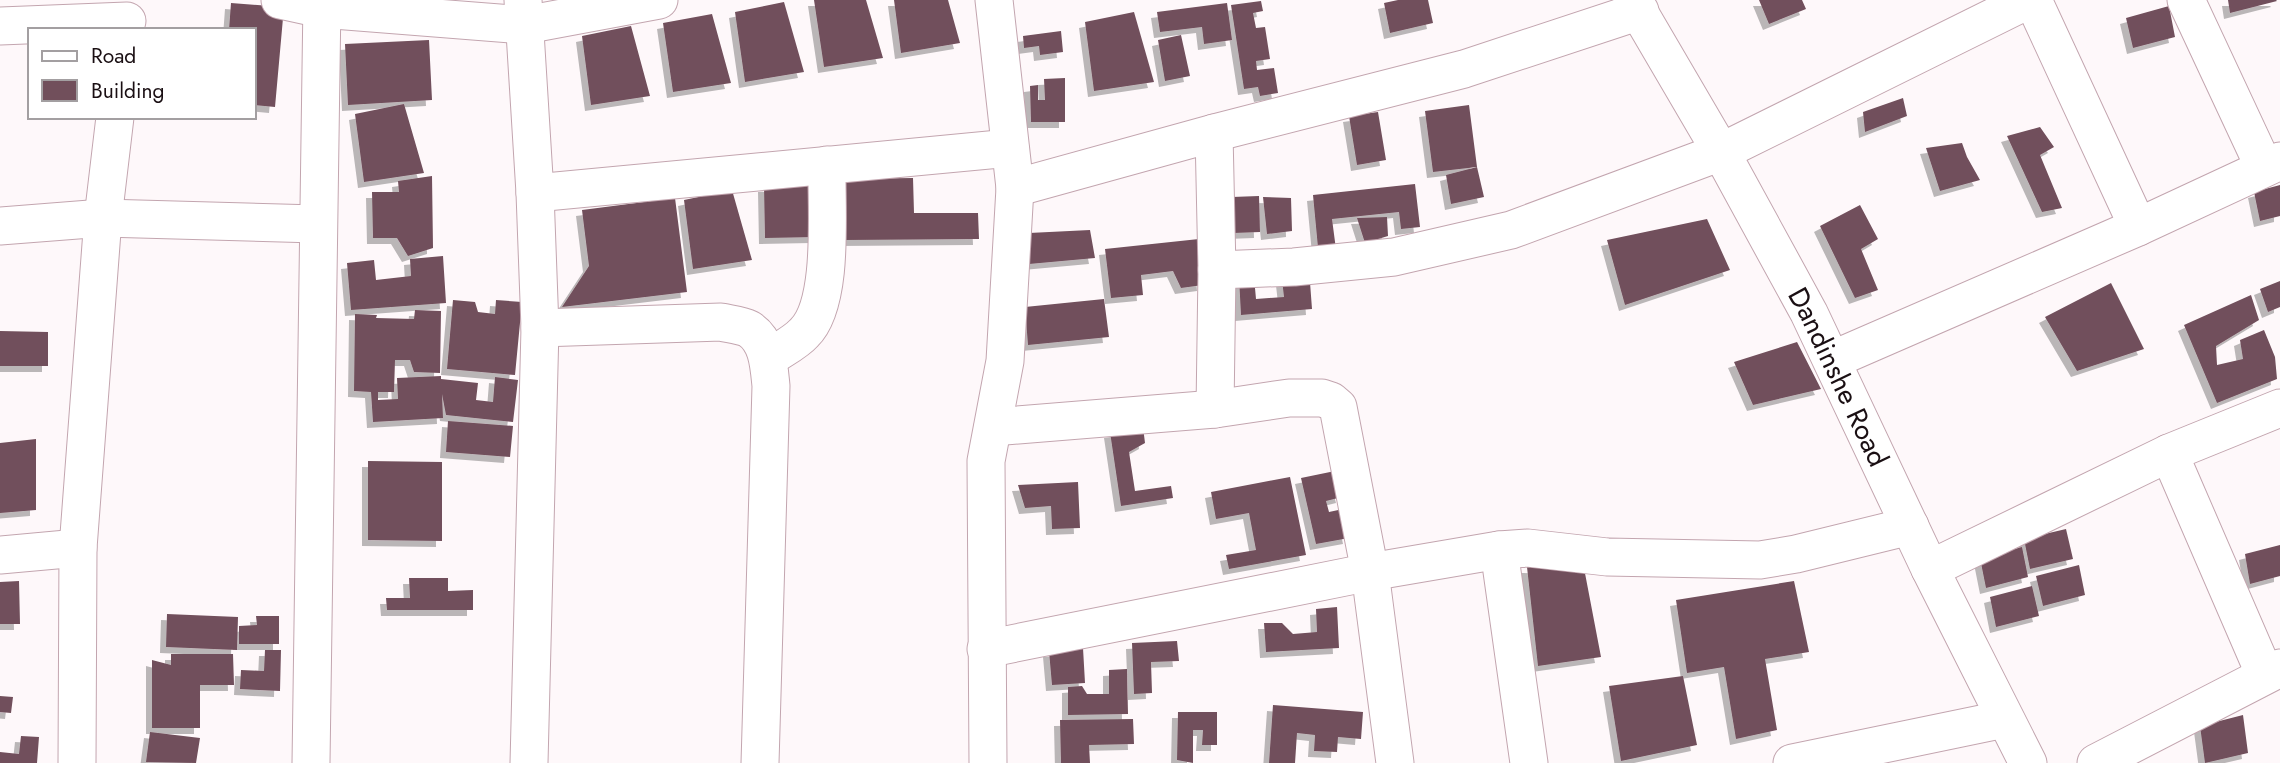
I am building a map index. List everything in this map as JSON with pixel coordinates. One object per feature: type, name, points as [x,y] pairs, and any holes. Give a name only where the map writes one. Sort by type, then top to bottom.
[{"type":"street","points":[[280,0],[321,5],[524,13],[659,0]]},
{"type":"street","points":[[988,763],[986,461],[1005,361],[1015,188],[994,0]]},
{"type":"street","points":[[1217,270],[1294,267],[1394,257],[1511,230],[1721,152],[2030,0],[2138,227]]},
{"type":"street","points":[[1832,360],[2138,227],[2272,164],[2186,0]]},
{"type":"street","points":[[311,763],[321,5]]},
{"type":"street","points":[[1015,188],[1214,133],[1465,69],[1636,6]]},
{"type":"street","name":"Dandinshe Road","points":[[1636,6],[1721,152],[1809,313],[1930,569],[2028,763]]},
{"type":"street","points":[[524,13],[540,328],[529,763]]},
{"type":"street","points":[[0,26],[127,17]]},
{"type":"street","points":[[77,763],[78,548],[103,218],[115,119]]},
{"type":"street","points":[[1214,133],[1217,270],[1215,409]]},
{"type":"street","points":[[535,193],[1010,148]]},
{"type":"street","points":[[769,358],[804,334],[818,308],[825,285],[827,165]]},
{"type":"street","points":[[0,226],[103,218],[317,224]]},
{"type":"street","points":[[540,328],[721,322],[747,328],[757,337],[769,358],[771,386],[760,763]]},
{"type":"street","points":[[993,427],[1215,409],[1290,398],[1322,398],[1331,401],[1338,407],[1370,572],[1395,763]]},
{"type":"street","points":[[1930,569],[2169,453],[2280,408]]},
{"type":"street","points":[[2096,763],[2272,671],[2169,453]]},
{"type":"street","points":[[986,649],[1370,572],[1499,550],[1528,548],[1607,557],[1760,560],[1796,554],[1910,526]]},
{"type":"street","points":[[0,555],[78,548]]},
{"type":"street","points":[[1499,550],[1529,763]]},
{"type":"street","points":[[1792,763],[2005,719]]},
{"type":"building","points":[[814,0],[866,0],[883,58],[824,67]]},
{"type":"building","points":[[894,0],[948,0],[960,43],[901,53]]},
{"type":"building","points":[[1428,0],[1433,23],[1390,33],[1384,3]]},
{"type":"building","points":[[1759,0],[1802,0],[1806,9],[1769,24]]},
{"type":"building","points":[[2228,0],[2276,0],[2277,1],[2230,13]]},
{"type":"building","points":[[1261,1],[1263,11],[1253,13],[1256,28],[1265,27],[1270,59],[1256,61],[1257,70],[1274,68],[1278,93],[1260,96],[1258,87],[1244,89],[1231,5]]},
{"type":"building","points":[[784,2],[804,72],[745,82],[735,12]]},
{"type":"building","points":[[231,3],[284,7],[275,107],[256,105],[256,28],[229,28]]},
{"type":"building","points":[[1227,3],[1232,40],[1204,44],[1202,27],[1160,32],[1157,12]]},
{"type":"building","points":[[2169,6],[2175,37],[2133,48],[2126,18]]},
{"type":"building","points":[[1134,12],[1154,82],[1094,91],[1085,22]]},
{"type":"building","points":[[712,14],[731,83],[673,92],[663,23]]},
{"type":"building","points":[[631,26],[650,96],[591,105],[582,36]]},
{"type":"building","points":[[1061,31],[1063,52],[1040,55],[1039,46],[1024,48],[1023,36]]},
{"type":"building","points":[[1181,35],[1190,76],[1165,81],[1158,40]]},
{"type":"building","points":[[429,40],[432,100],[348,105],[345,44]]},
{"type":"building","points":[[1065,78],[1065,122],[1031,122],[1030,86],[1038,85],[1038,100],[1045,100],[1044,79]]},
{"type":"building","points":[[1903,98],[1907,116],[1865,132],[1863,112]]},
{"type":"building","points":[[404,104],[424,173],[364,182],[355,114]]},
{"type":"building","points":[[1469,105],[1477,167],[1433,172],[1425,111]]},
{"type":"building","points":[[1378,112],[1386,160],[1357,165],[1349,116]]},
{"type":"building","points":[[2040,127],[2054,147],[2040,155],[2062,208],[2042,212],[2007,136]]},
{"type":"building","points":[[1962,143],[1980,180],[1940,191],[1926,148]]},
{"type":"building","points":[[1477,167],[1484,197],[1451,204],[1446,175]]},
{"type":"building","points":[[432,176],[433,248],[408,256],[397,238],[373,238],[372,192],[399,192],[398,181]]},
{"type":"building","points":[[913,178],[914,213],[978,213],[979,239],[844,240],[842,179]]},
{"type":"building","points":[[1415,184],[1420,227],[1401,229],[1399,212],[1332,219],[1337,257],[1319,258],[1313,195]]},
{"type":"building","points":[[817,185],[817,237],[765,238],[764,186]]},
{"type":"building","points":[[2280,185],[2280,216],[2260,221],[2254,192]]},
{"type":"building","points":[[732,190],[752,260],[693,269],[684,200]]},
{"type":"building","points":[[1259,196],[1260,232],[1233,233],[1232,197]]},
{"type":"building","points":[[1263,197],[1291,198],[1292,231],[1267,234]]},
{"type":"building","points":[[675,198],[687,292],[562,307],[589,266],[582,210]]},
{"type":"building","points":[[1860,205],[1878,239],[1861,249],[1878,290],[1855,298],[1820,226]]},
{"type":"building","points":[[1387,217],[1388,236],[1365,243],[1357,218]]},
{"type":"building","points":[[1707,219],[1730,270],[1625,305],[1607,240]]},
{"type":"building","points":[[1090,230],[1095,258],[1029,264],[1029,233]]},
{"type":"building","points":[[1199,239],[1203,285],[1181,288],[1173,271],[1141,275],[1143,295],[1111,298],[1105,249]]},
{"type":"building","points":[[443,256],[446,303],[351,310],[347,263],[374,260],[376,280],[411,276],[410,259]]},
{"type":"building","points":[[1309,269],[1312,309],[1241,315],[1239,278],[1254,277],[1256,299],[1284,297],[1281,271]]},
{"type":"building","points":[[2280,281],[2280,307],[2268,312],[2260,289]]},
{"type":"building","points":[[2111,283],[2144,349],[2077,371],[2045,317]]},
{"type":"building","points":[[2251,295],[2259,320],[2216,346],[2217,365],[2243,359],[2240,340],[2264,330],[2275,357],[2277,379],[2217,403],[2184,325]]},
{"type":"building","points":[[1104,299],[1109,337],[1028,345],[1025,307]]},
{"type":"building","points":[[453,300],[475,302],[478,312],[495,314],[496,300],[522,302],[515,375],[447,369]]},
{"type":"building","points":[[415,310],[441,311],[440,373],[414,372],[410,360],[395,360],[394,392],[378,392],[378,400],[398,399],[397,378],[441,376],[441,379],[478,383],[476,400],[493,402],[495,377],[518,380],[513,422],[446,415],[442,394],[443,418],[373,422],[371,392],[354,391],[355,314],[377,315],[376,318],[414,319]]},
{"type":"building","points":[[0,331],[48,332],[48,366],[0,366]]},
{"type":"building","points":[[1797,342],[1821,389],[1753,405],[1734,362]]},
{"type":"building","points":[[448,421],[513,426],[510,457],[446,452]]},
{"type":"building","points":[[1143,427],[1145,443],[1129,452],[1135,491],[1171,486],[1173,498],[1121,506],[1110,432]]},
{"type":"building","points":[[36,439],[36,510],[0,513],[0,443]]},
{"type":"building","points":[[368,461],[442,462],[442,541],[368,540]]},
{"type":"building","points":[[1335,471],[1342,497],[1326,501],[1329,512],[1343,509],[1349,538],[1316,544],[1301,478]]},
{"type":"building","points":[[1290,477],[1306,555],[1229,569],[1226,555],[1256,550],[1249,513],[1216,519],[1211,492]]},
{"type":"building","points":[[1078,482],[1080,528],[1052,529],[1051,506],[1025,508],[1018,485]]},
{"type":"building","points":[[2066,529],[2073,559],[2030,569],[2024,539]]},
{"type":"building","points":[[2280,545],[2280,576],[2250,584],[2245,554]]},
{"type":"building","points":[[2022,547],[2028,577],[1986,588],[1980,558]]},
{"type":"building","points":[[2079,565],[2085,595],[2043,606],[2036,576]]},
{"type":"building","points":[[1527,567],[1584,568],[1601,657],[1538,666]]},
{"type":"building","points":[[409,578],[448,578],[448,591],[473,590],[473,610],[387,610],[386,598],[410,598]]},
{"type":"building","points":[[19,581],[20,624],[0,624],[0,582]]},
{"type":"building","points":[[1794,581],[1809,652],[1765,659],[1777,730],[1736,739],[1724,667],[1687,673],[1676,600]]},
{"type":"building","points":[[2032,586],[2039,616],[1996,627],[1990,597]]},
{"type":"building","points":[[1337,607],[1339,648],[1266,652],[1264,623],[1282,623],[1293,634],[1317,632],[1316,609]]},
{"type":"building","points":[[167,614],[238,617],[237,650],[166,647]]},
{"type":"building","points":[[256,616],[279,616],[279,644],[239,644],[239,626],[257,625]]},
{"type":"building","points":[[1177,641],[1179,661],[1151,662],[1152,693],[1134,694],[1132,643]]},
{"type":"building","points":[[1083,648],[1085,683],[1052,685],[1049,651]]},
{"type":"building","points":[[265,650],[281,650],[280,691],[240,689],[241,670],[264,671]]},
{"type":"building","points":[[171,654],[233,654],[234,685],[200,685],[200,728],[152,728],[152,660],[171,665]]},
{"type":"building","points":[[1127,669],[1128,714],[1068,715],[1068,687],[1082,686],[1087,694],[1109,694],[1109,670]]},
{"type":"building","points":[[1683,676],[1697,745],[1621,761],[1609,686]]},
{"type":"building","points":[[0,696],[13,697],[11,713],[0,712]]},
{"type":"building","points":[[1273,705],[1363,712],[1361,739],[1338,737],[1337,752],[1314,751],[1315,735],[1297,733],[1295,763],[1269,763]]},
{"type":"building","points":[[1178,712],[1217,712],[1217,745],[1202,745],[1203,730],[1193,730],[1193,763],[1177,760]]},
{"type":"building","points":[[2243,715],[2248,753],[2205,763],[2200,726]]},
{"type":"building","points":[[1133,719],[1134,744],[1089,745],[1090,763],[1061,763],[1060,720]]},
{"type":"building","points":[[150,732],[200,738],[196,763],[146,762]]},
{"type":"building","points":[[21,736],[39,737],[37,763],[0,763],[0,752],[19,754]]}]
